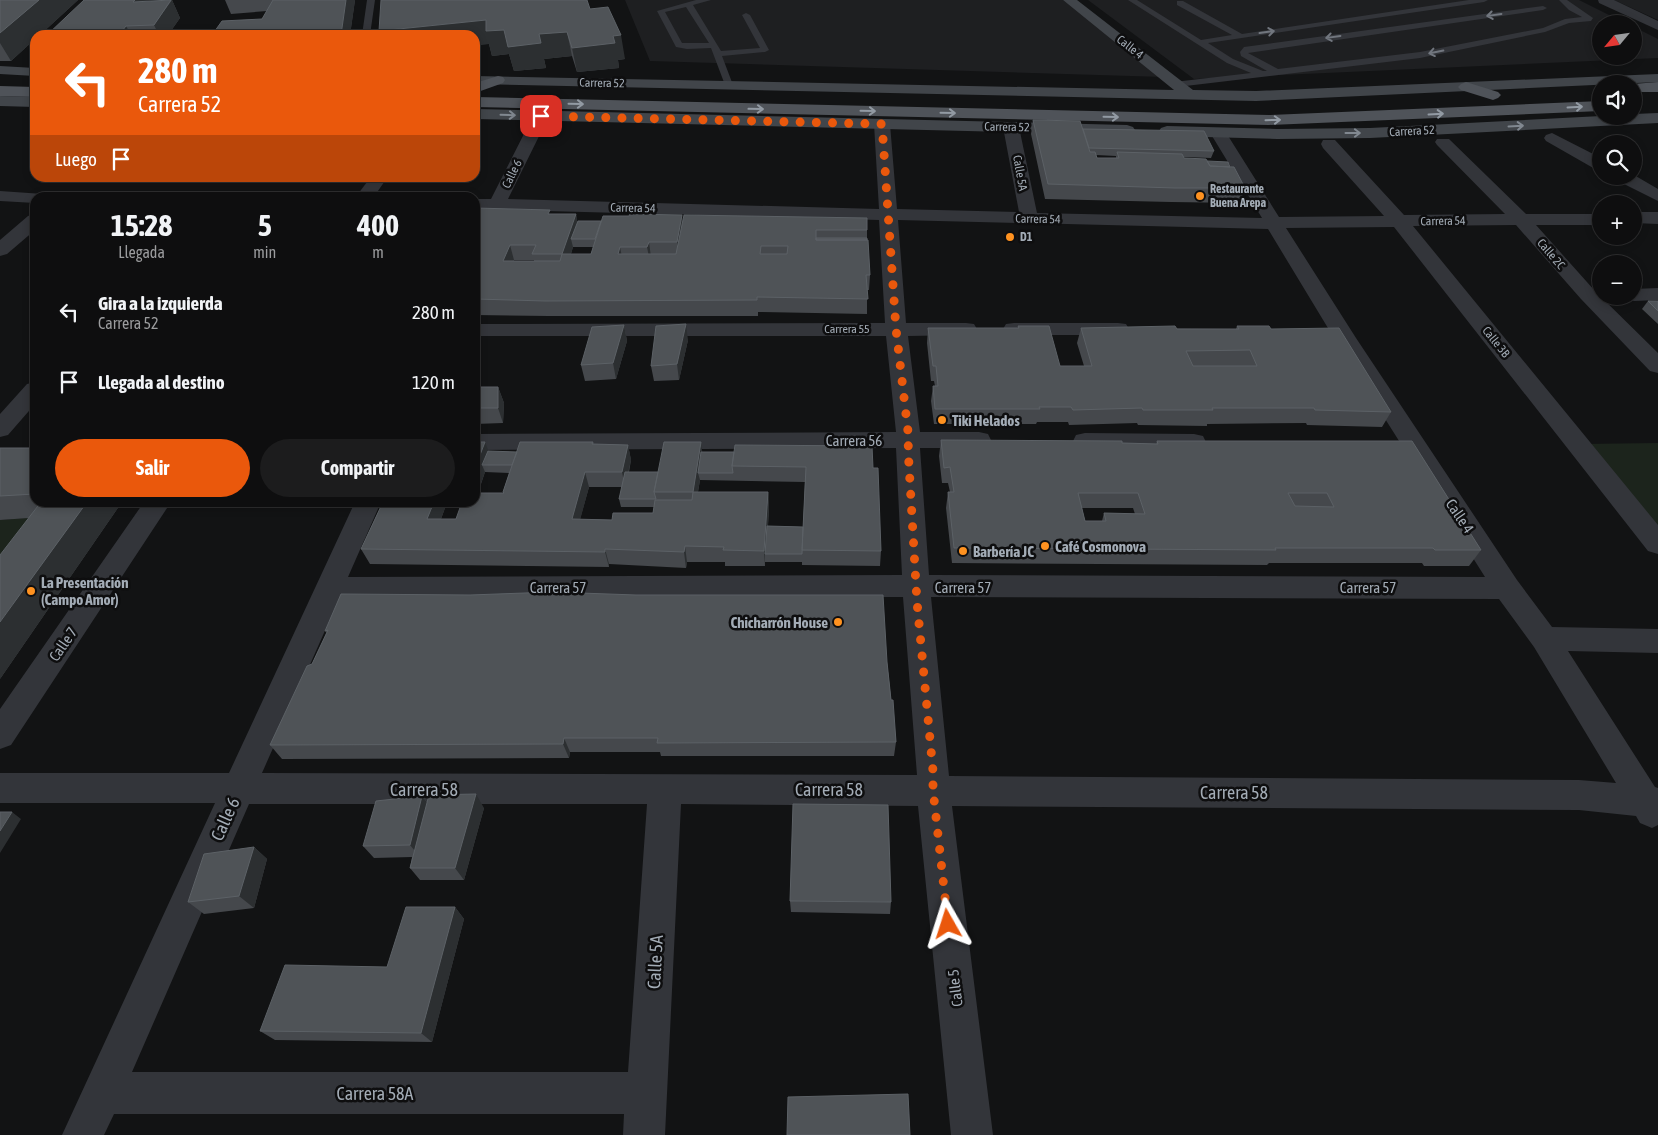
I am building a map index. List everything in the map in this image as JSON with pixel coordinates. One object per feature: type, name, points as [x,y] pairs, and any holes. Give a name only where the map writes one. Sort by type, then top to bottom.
[{"type":"main road","points":[[0,79],[30,74]]},
{"type":"main road","points":[[480,86],[498,80]]},
{"type":"main road","points":[[1466,87],[1493,95]]},
{"type":"main road","points":[[1642,88],[1658,87]]},
{"type":"main road","name":"Carrera 52","points":[[480,88],[1196,104],[1273,104],[1592,90]]},
{"type":"main road","points":[[0,91],[30,92]]},
{"type":"main road","name":"Carrera 52","points":[[480,102],[1269,120],[1592,106]]},
{"type":"main road","name":"Carrera 52","points":[[1642,110],[1658,103]]},
{"type":"main road","points":[[686,107],[734,120]]},
{"type":"main road","points":[[1485,127],[1490,111]]},
{"type":"street","name":"Calle 4","points":[[1069,0],[1190,95]]},
{"type":"street","points":[[1604,0],[1658,26]]},
{"type":"street","points":[[0,70],[30,73]]},
{"type":"street","name":"Carrera 52","points":[[480,80],[1256,96],[1658,78]]},
{"type":"street","points":[[0,101],[30,102]]},
{"type":"street","name":"Carrera 52","points":[[1642,113],[1658,118]]},
{"type":"street","name":"Carrera 52","points":[[480,114],[1011,127],[1370,133],[1485,127],[1592,117]]},
{"type":"street","points":[[1642,115],[1658,128]]},
{"type":"street","name":"Calle 6","points":[[497,204],[541,116]]},
{"type":"street","name":"Calle 5","points":[[882,124],[896,329],[909,440],[917,587],[933,790],[972,1135]]},
{"type":"street","name":"Calle 5A","points":[[1011,127],[1029,219]]},
{"type":"street","name":"Calle 4","points":[[1217,131],[1274,223],[1330,329],[1401,443],[1544,640],[1653,808]]},
{"type":"street","points":[[1552,138],[1592,160]]},
{"type":"street","name":"Calle 2C","points":[[1442,142],[1522,220],[1592,293]]},
{"type":"street","name":"Calle 3B","points":[[1329,144],[1400,222],[1658,544]]},
{"type":"street","points":[[1638,185],[1658,196]]},
{"type":"street","points":[[0,196],[30,198]]},
{"type":"street","name":"Carrera 54","points":[[480,204],[1029,219],[1274,223],[1592,219]]},
{"type":"street","points":[[1642,218],[1658,218]]},
{"type":"street","points":[[0,250],[30,224]]},
{"type":"street","points":[[1642,295],[1658,294]]},
{"type":"street","name":"Calle 2C","points":[[1603,305],[1658,366]]},
{"type":"street","name":"Carrera 55","points":[[480,330],[1143,329]]},
{"type":"street","points":[[0,429],[30,395]]},
{"type":"street","name":"Carrera 56","points":[[480,442],[1003,440]]},
{"type":"street","points":[[1062,441],[1221,442]]},
{"type":"street","name":"Calle 7","points":[[0,736],[155,507]]},
{"type":"street","name":"Calle 6","points":[[83,1135],[366,507]]},
{"type":"street","name":"Carrera 57","points":[[329,588],[1507,588]]},
{"type":"street","points":[[1544,640],[1658,641]]},
{"type":"street","name":"Carrera 58","points":[[0,788],[933,790],[1579,794],[1653,808]]},
{"type":"street","name":"Calle 5A","points":[[644,1135],[666,790]]},
{"type":"street","name":"Carrera 58A","points":[[103,1093],[647,1093]]},
{"type":"lane","points":[[367,30],[371,0]]},
{"type":"lane","points":[[707,0],[686,2],[661,11],[679,45],[687,47],[714,45]]},
{"type":"lane","points":[[1132,0],[1230,61],[1264,74]]},
{"type":"lane","points":[[1201,42],[1484,0]]},
{"type":"lane","points":[[1177,84],[1420,55],[1545,30],[1568,21],[1588,18],[1563,0]]},
{"type":"lane","points":[[686,2],[714,45],[729,85]]},
{"type":"lane","points":[[1527,2],[1551,12]]},
{"type":"lane","points":[[1180,3],[1240,36]]},
{"type":"lane","points":[[1276,72],[1244,54],[1244,52],[1247,49],[1543,8]]},
{"type":"lane","points":[[718,54],[765,50],[746,15]]},
{"type":"lane","points":[[1560,16],[1568,21]]},
{"type":"lane","points":[[1225,79],[1234,71],[1230,61]]},
{"type":"shaded area","points":[[625,0],[1063,0],[1164,77],[650,61]]},
{"type":"shaded area","points":[[1088,0],[1579,0],[1609,15],[1592,15],[1592,61],[1194,79]]},
{"type":"shaded area","points":[[1614,0],[1658,0],[1658,20]]},
{"type":"shaded area","points":[[1642,31],[1658,39],[1658,58],[1642,59]]},
{"type":"shaded area","points":[[1658,443],[1658,536],[1582,444]]},
{"type":"shaded area","points":[[68,515],[0,609],[0,520]]},
{"type":"building","points":[[0,0],[39,0],[0,33]]},
{"type":"building","points":[[84,0],[135,0],[133,2],[171,0],[154,25],[126,26],[123,30],[52,30]]},
{"type":"building","points":[[273,0],[346,0],[342,30],[216,30],[222,21],[262,19]]},
{"type":"building","points":[[381,0],[587,0],[590,9],[608,7],[621,35],[613,36],[615,43],[572,48],[567,32],[539,34],[541,43],[508,47],[504,30],[486,31],[486,20],[379,30]]},
{"type":"building","points":[[1033,120],[1080,121],[1090,152],[1095,152],[1097,158],[1119,158],[1117,152],[1182,154],[1184,158],[1206,159],[1210,166],[1234,167],[1245,188],[1048,184]]},
{"type":"building","points":[[1083,129],[1204,131],[1214,151],[1089,148]]},
{"type":"building","points":[[1207,161],[1228,162],[1230,167],[1210,166]]},
{"type":"building","points":[[480,208],[550,210],[548,214],[576,214],[562,254],[591,254],[603,216],[629,216],[630,214],[682,215],[677,242],[649,242],[647,247],[620,247],[618,254],[676,254],[684,215],[867,218],[867,230],[816,230],[816,240],[868,240],[870,275],[866,275],[868,299],[757,297],[757,300],[545,301],[480,299]],"holes":[[[510,245],[536,245],[532,254],[562,254],[560,261],[503,261]],[[761,246],[788,246],[787,254],[760,254]]]},
{"type":"building","points":[[578,221],[601,221],[595,239],[571,239]]},
{"type":"building","points":[[816,238],[867,238],[867,240],[816,240]]},
{"type":"building","points":[[1648,301],[1658,301],[1658,311]]},
{"type":"building","points":[[686,324],[677,364],[651,366],[656,326]]},
{"type":"building","points":[[624,325],[613,363],[581,365],[592,327]]},
{"type":"building","points":[[1018,326],[1049,326],[1060,366],[1092,366],[1081,328],[1175,326],[1177,329],[1239,329],[1237,326],[1269,326],[1271,329],[1339,328],[1391,412],[1315,410],[1314,408],[1212,408],[1213,410],[1143,410],[1142,408],[1073,410],[1071,407],[1039,407],[1040,409],[935,409],[933,386],[938,386],[936,366],[933,366],[928,328],[1019,328]],"holes":[[[1250,350],[1257,366],[1193,366],[1186,351]]]},
{"type":"building","points":[[480,387],[498,387],[498,408],[480,408]]},
{"type":"building","points":[[941,440],[1122,441],[1122,443],[1158,444],[1157,441],[1412,441],[1481,550],[1435,550],[1433,548],[1275,548],[1276,550],[954,548],[948,492],[954,492],[950,467],[944,468]],"holes":[[[1078,493],[1138,493],[1145,514],[1104,513],[1106,521],[1085,521]],[[1288,493],[1327,493],[1334,507],[1295,506]]]},
{"type":"building","points":[[480,442],[485,442],[480,455]]},
{"type":"building","points":[[520,442],[593,442],[592,444],[628,445],[622,472],[585,472],[572,519],[612,520],[613,513],[653,513],[655,500],[692,500],[693,492],[768,492],[764,551],[723,550],[724,547],[685,546],[684,552],[605,549],[605,552],[361,549],[381,507],[432,507],[427,519],[456,519],[460,507],[480,507],[480,493],[503,492]]},
{"type":"building","points":[[664,442],[701,442],[693,492],[654,492]]},
{"type":"building","points":[[735,445],[872,446],[873,468],[878,468],[881,551],[802,550],[806,467],[732,466]]},
{"type":"building","points":[[0,448],[30,448],[30,494],[0,496]]},
{"type":"building","points":[[488,451],[517,452],[512,465],[482,465]]},
{"type":"building","points":[[701,452],[734,452],[733,473],[698,473]]},
{"type":"building","points":[[625,472],[658,472],[654,492],[656,499],[619,499]]},
{"type":"building","points":[[37,507],[83,507],[0,622],[0,555]]},
{"type":"building","points":[[767,526],[803,527],[802,554],[765,554]]},
{"type":"building","points":[[552,592],[636,595],[883,595],[887,662],[891,700],[893,700],[896,742],[657,743],[658,738],[564,738],[563,744],[270,745],[307,666],[312,664],[328,630],[325,631],[341,594],[470,595]]},
{"type":"building","points":[[476,794],[455,868],[410,868],[429,795]]},
{"type":"building","points":[[422,796],[410,845],[363,846],[376,801]]},
{"type":"building","points":[[793,804],[888,805],[891,902],[790,901]]},
{"type":"building","points":[[0,812],[12,812],[0,831]]},
{"type":"building","points":[[254,847],[239,896],[188,902],[204,854]]},
{"type":"building","points":[[406,907],[455,907],[421,1033],[260,1031],[285,965],[387,967]]},
{"type":"building","points":[[908,1094],[910,1135],[787,1135],[788,1097]]},
{"type":"place","name":"Restaurante Buena Arepa","points":[[1200,196]]},
{"type":"place","name":"D1","points":[[1010,237]]},
{"type":"place","name":"Tiki Helados","points":[[942,420]]},
{"type":"place","name":"Café Cosmonova","points":[[1045,546]]},
{"type":"place","name":"Barbería JC","points":[[963,551]]},
{"type":"place","name":"La Presentación (Campo Amor)","points":[[31,591]]},
{"type":"place","name":"Chicharrón House","points":[[838,622]]},
{"type":"route","points":[[541,116],[882,124],[889,206],[888,223],[897,320],[896,329],[909,440],[917,602],[933,771],[933,790],[948,924]]}]
